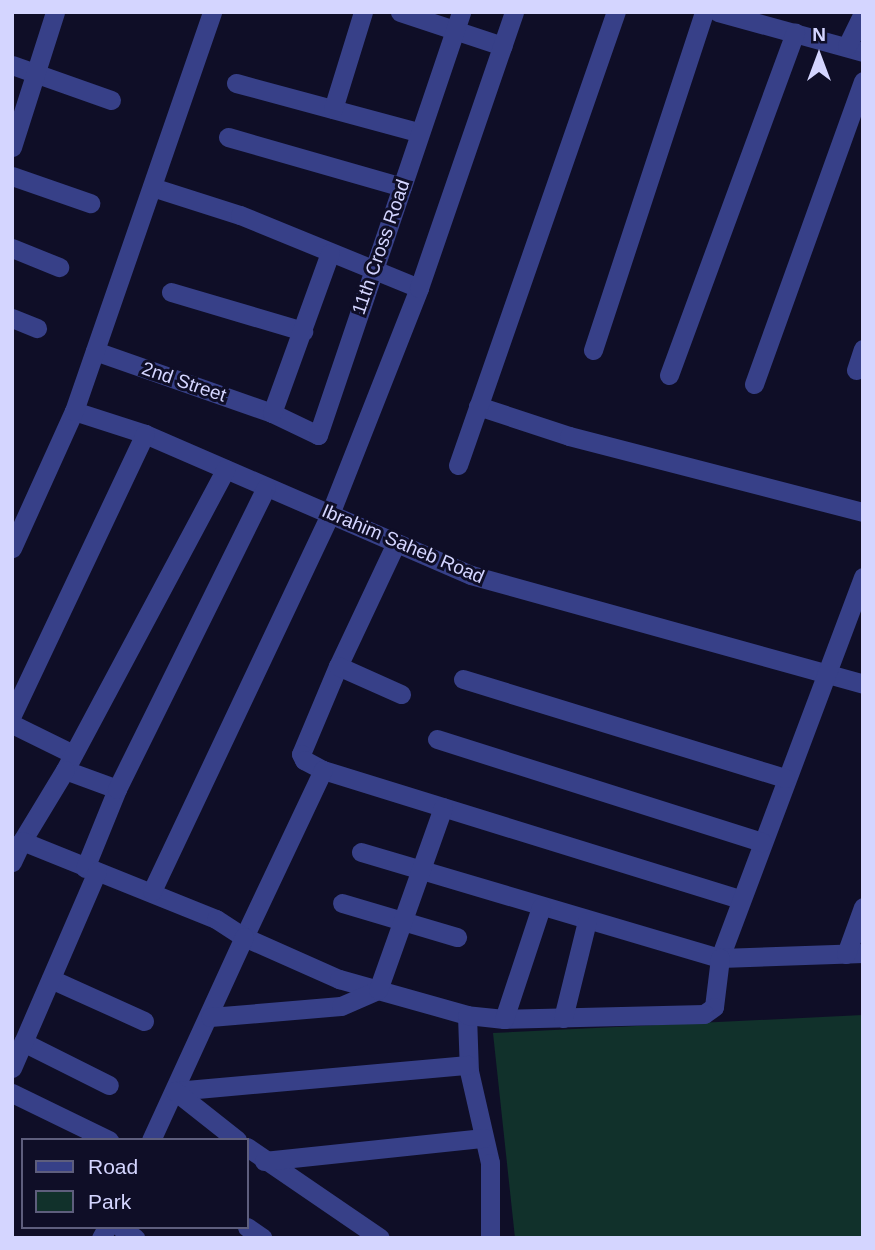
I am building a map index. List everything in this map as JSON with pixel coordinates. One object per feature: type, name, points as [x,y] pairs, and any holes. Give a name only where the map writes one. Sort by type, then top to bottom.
[{"type":"street","points":[[12,147],[55,12]]},
{"type":"street","points":[[12,548],[74,411],[212,12]]},
{"type":"street","points":[[333,109],[363,12]]},
{"type":"street","points":[[400,12],[458,21],[503,47]]},
{"type":"street","points":[[152,891],[330,514],[419,288],[514,12]]},
{"type":"street","points":[[458,465],[616,12]]},
{"type":"street","points":[[593,350],[704,12]]},
{"type":"street","points":[[718,12],[855,49],[863,13]]},
{"type":"street","name":"11th Cross Road","points":[[272,413],[318,435],[418,132],[458,21]]},
{"type":"street","points":[[669,375],[795,32]]},
{"type":"street","points":[[12,65],[111,100]]},
{"type":"street","points":[[754,384],[863,81]]},
{"type":"street","points":[[236,83],[418,132]]},
{"type":"street","points":[[228,138],[402,187]]},
{"type":"street","points":[[12,176],[90,203]]},
{"type":"street","points":[[152,187],[240,215],[330,253],[375,267],[419,288]]},
{"type":"street","points":[[12,248],[59,267]]},
{"type":"street","points":[[272,413],[330,253]]},
{"type":"street","points":[[171,292],[303,331]]},
{"type":"street","points":[[12,317],[37,328]]},
{"type":"street","points":[[856,370],[863,349]]},
{"type":"street","name":"2nd Street","points":[[95,351],[272,413]]},
{"type":"street","points":[[478,406],[569,436],[863,512]]},
{"type":"street","name":"Ibrahim Saheb Road","points":[[74,411],[145,434],[471,575],[863,684]]},
{"type":"street","points":[[12,715],[145,434]]},
{"type":"street","points":[[12,862],[69,762],[226,469]]},
{"type":"street","points":[[12,1068],[51,979],[117,789],[266,488]]},
{"type":"street","points":[[396,543],[338,666],[301,754],[323,770],[741,900]]},
{"type":"street","points":[[22,841],[91,870],[152,891],[216,919],[244,937],[339,979],[467,1015],[504,1019],[711,1012],[720,958],[824,674],[863,578]]},
{"type":"street","points":[[338,666],[401,694]]},
{"type":"street","points":[[463,679],[785,778]]},
{"type":"street","points":[[12,724],[69,762],[117,789]]},
{"type":"street","points":[[437,738],[762,842]]},
{"type":"street","points":[[152,1138],[323,770]]},
{"type":"street","points":[[210,1017],[341,1006],[378,990],[443,807]]},
{"type":"street","points":[[361,852],[587,921],[720,958],[854,953],[863,907]]},
{"type":"street","points":[[342,903],[457,937]]},
{"type":"street","points":[[504,1019],[541,907]]},
{"type":"street","points":[[563,1018],[587,921]]},
{"type":"street","points":[[51,979],[144,1021]]},
{"type":"street","points":[[467,1015],[468,1065],[490,1163],[490,1238]]},
{"type":"street","points":[[23,1042],[108,1085]]},
{"type":"street","points":[[175,1091],[468,1065]]},
{"type":"street","points":[[175,1091],[234,1138]]},
{"type":"street","points":[[12,1093],[105,1138]]},
{"type":"street","points":[[264,1161],[484,1138]]},
{"type":"street","points":[[248,1148],[380,1238]]},
{"type":"street","points":[[248,1228],[263,1238]]},
{"type":"green space","points":[[863,1015],[863,1238],[515,1238],[493,1033]]}]
